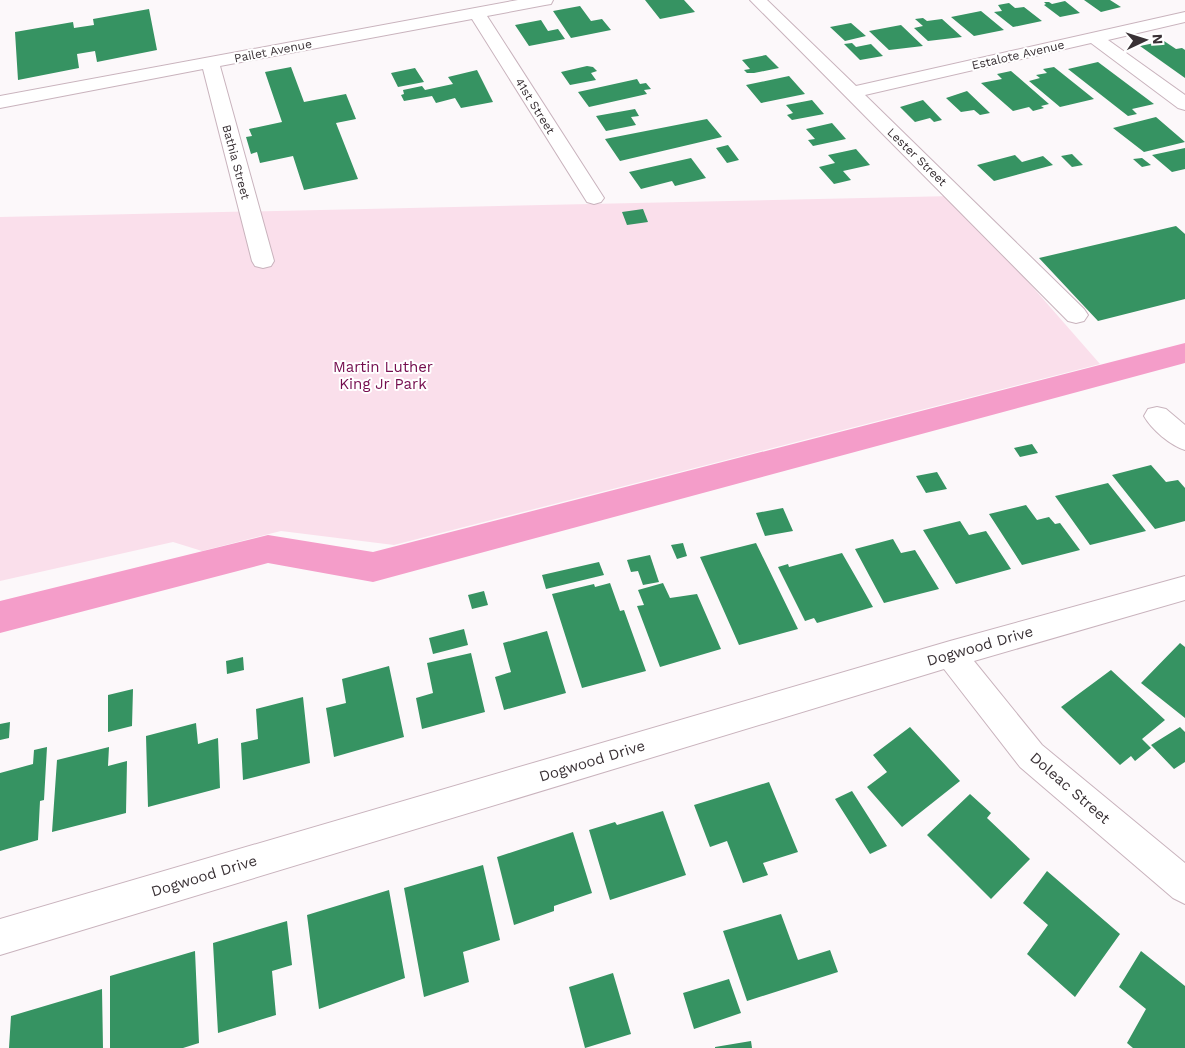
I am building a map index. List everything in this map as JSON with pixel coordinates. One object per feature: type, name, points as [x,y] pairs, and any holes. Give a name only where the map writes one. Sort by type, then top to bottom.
[{"type":"street","name":"Pailet Avenue","points":[[0,102],[546,0]]},
{"type":"street","name":"Lester Street","points":[[758,0],[1076,315]]},
{"type":"street","name":"41st Street","points":[[477,13],[594,198]]},
{"type":"street","name":"Estalote Avenue","points":[[850,93],[1185,18]]},
{"type":"street","points":[[1096,38],[1185,104]]},
{"type":"street","name":"Bathia Street","points":[[210,63],[263,261]]},
{"type":"street","points":[[1157,416],[1185,440]]},
{"type":"street","name":"Dogwood Drive","points":[[0,937],[950,654],[1185,588]]},
{"type":"street","name":"Doleac Street","points":[[950,654],[1031,756],[1185,886]]},
{"type":"green space","name":"Martin Luther King Jr Park","points":[[953,196],[1100,364],[394,545],[281,531],[202,551],[173,542],[0,581],[0,217]]},
{"type":"building","points":[[645,0],[684,0],[695,12],[660,19]]},
{"type":"building","points":[[1084,0],[1110,0],[1121,7],[1101,12]]},
{"type":"building","points":[[1065,1],[1080,13],[1060,17],[1044,5],[1046,4],[1044,2],[1052,4]]},
{"type":"building","points":[[1009,3],[1015,8],[1024,7],[1042,21],[1013,27],[994,12],[1002,11],[998,5]]},
{"type":"building","points":[[580,6],[591,21],[602,19],[611,30],[571,38],[553,11]]},
{"type":"building","points":[[149,9],[157,50],[97,62],[95,51],[77,54],[79,68],[18,80],[15,32],[73,22],[74,28],[94,25],[93,19]]},
{"type":"building","points":[[981,11],[1004,30],[974,36],[951,17]]},
{"type":"building","points":[[923,18],[927,21],[942,19],[962,37],[928,41],[914,28],[923,26],[915,19]]},
{"type":"building","points":[[541,20],[548,31],[558,29],[565,39],[529,46],[515,25]]},
{"type":"building","points":[[851,23],[866,36],[845,41],[830,27]]},
{"type":"building","points":[[901,25],[923,46],[889,50],[869,31]]},
{"type":"building","points":[[1164,41],[1176,49],[1182,48],[1185,50],[1185,78],[1140,46]]},
{"type":"building","points":[[852,43],[856,47],[871,44],[883,56],[860,60],[844,44]]},
{"type":"building","points":[[766,55],[779,68],[754,73],[747,73],[744,70],[750,69],[742,60]]},
{"type":"building","points":[[1098,62],[1154,104],[1132,109],[1137,114],[1128,116],[1068,69]]},
{"type":"building","points":[[587,66],[593,67],[597,71],[591,73],[596,80],[570,85],[561,72]]},
{"type":"building","points":[[291,67],[304,102],[346,94],[356,119],[336,123],[358,179],[304,190],[293,156],[260,163],[257,152],[251,154],[246,137],[252,136],[249,129],[282,122],[265,72]]},
{"type":"building","points":[[1054,67],[1094,99],[1060,107],[1029,81],[1040,78],[1036,75],[1047,73],[1043,69]]},
{"type":"building","points":[[415,68],[424,82],[398,87],[391,73]]},
{"type":"building","points":[[477,70],[493,102],[461,108],[455,98],[436,103],[432,96],[404,101],[401,95],[404,94],[403,90],[422,86],[425,90],[453,84],[448,77]]},
{"type":"building","points":[[1011,71],[1049,104],[1041,106],[1044,108],[1033,111],[1029,107],[1013,111],[981,83],[1002,79],[997,74]]},
{"type":"building","points":[[789,76],[805,94],[761,103],[746,85]]},
{"type":"building","points":[[637,79],[640,84],[646,83],[651,89],[644,90],[647,94],[589,107],[578,92]]},
{"type":"building","points":[[967,91],[990,113],[980,115],[974,110],[961,112],[946,98]]},
{"type":"building","points":[[812,100],[824,114],[792,120],[787,115],[793,113],[786,105]]},
{"type":"building","points":[[923,100],[942,120],[934,122],[930,118],[915,122],[900,107]]},
{"type":"building","points":[[635,109],[639,116],[631,117],[636,125],[606,131],[596,116]]},
{"type":"building","points":[[1156,117],[1185,142],[1144,152],[1113,128]]},
{"type":"building","points":[[707,119],[722,137],[620,161],[605,139]]},
{"type":"building","points":[[832,123],[846,139],[813,146],[808,140],[815,139],[806,129]]},
{"type":"building","points":[[728,145],[739,160],[727,163],[716,148]]},
{"type":"building","points":[[1185,148],[1185,169],[1172,172],[1152,155]]},
{"type":"building","points":[[856,149],[870,165],[843,171],[851,180],[834,184],[819,167],[835,163],[828,155]]},
{"type":"building","points":[[1072,154],[1083,165],[1072,167],[1061,156]]},
{"type":"building","points":[[1015,155],[1022,162],[1043,156],[1053,165],[994,181],[977,165]]},
{"type":"building","points":[[691,158],[706,178],[675,186],[672,181],[641,189],[629,172]]},
{"type":"building","points":[[1142,158],[1151,165],[1142,167],[1133,159]]},
{"type":"building","points":[[643,209],[648,222],[627,225],[622,212]]},
{"type":"building","points":[[1176,226],[1185,234],[1185,299],[1098,321],[1039,258]]},
{"type":"building","points":[[1032,444],[1038,453],[1020,457],[1014,448]]},
{"type":"building","points":[[1151,465],[1166,482],[1178,480],[1185,488],[1185,521],[1155,529],[1112,475]]},
{"type":"building","points":[[937,472],[947,489],[926,493],[916,476]]},
{"type":"building","points":[[1108,483],[1146,531],[1090,545],[1055,496]]},
{"type":"building","points":[[1026,505],[1037,520],[1049,517],[1055,524],[1060,523],[1080,550],[1022,565],[989,514]]},
{"type":"building","points":[[783,508],[793,531],[765,536],[756,513]]},
{"type":"building","points":[[960,521],[969,535],[986,531],[1011,569],[956,584],[923,530]]},
{"type":"building","points":[[893,539],[901,553],[915,550],[939,589],[884,603],[855,549]]},
{"type":"building","points":[[683,543],[687,556],[677,559],[671,545]]},
{"type":"building","points":[[756,543],[798,629],[739,645],[700,557]]},
{"type":"building","points":[[842,553],[873,607],[817,623],[814,618],[805,621],[778,567],[788,564],[789,567]]},
{"type":"building","points":[[650,555],[659,582],[643,585],[638,571],[631,572],[627,560]]},
{"type":"building","points":[[599,562],[604,575],[546,589],[542,575]]},
{"type":"building","points":[[610,583],[620,611],[624,610],[646,671],[582,688],[552,594],[594,584],[595,587]]},
{"type":"building","points":[[663,583],[670,598],[697,594],[721,649],[660,667],[637,606],[644,605],[638,590]]},
{"type":"building","points":[[484,591],[488,605],[472,609],[468,595]]},
{"type":"building","points":[[464,629],[468,645],[433,654],[429,638]]},
{"type":"building","points":[[547,631],[566,693],[504,710],[495,677],[511,672],[503,643]]},
{"type":"building","points":[[1180,643],[1185,647],[1185,718],[1141,683]]},
{"type":"building","points":[[471,653],[485,712],[422,729],[416,698],[433,693],[427,663]]},
{"type":"building","points":[[243,657],[244,670],[227,674],[226,661]]},
{"type":"building","points":[[389,666],[404,737],[334,757],[326,708],[346,703],[342,679]]},
{"type":"building","points":[[1111,670],[1165,720],[1142,739],[1151,748],[1135,761],[1131,756],[1120,765],[1061,707]]},
{"type":"building","points":[[133,689],[132,726],[108,732],[108,695]]},
{"type":"building","points":[[303,697],[310,763],[243,780],[241,743],[258,739],[256,709]]},
{"type":"building","points":[[10,722],[9,738],[0,740],[0,724]]},
{"type":"building","points":[[196,723],[198,744],[218,738],[220,788],[148,807],[146,736]]},
{"type":"building","points":[[910,727],[960,781],[902,827],[867,787],[887,772],[873,755]]},
{"type":"building","points":[[1180,727],[1185,732],[1185,762],[1174,769],[1151,745]]},
{"type":"building","points":[[47,747],[44,800],[40,801],[38,840],[0,851],[0,773],[33,764],[34,750]]},
{"type":"building","points":[[109,747],[108,766],[127,761],[126,813],[52,832],[57,760]]},
{"type":"building","points":[[769,782],[798,852],[763,863],[768,875],[743,883],[727,841],[710,847],[694,805]]},
{"type":"building","points":[[852,791],[887,846],[870,854],[835,799]]},
{"type":"building","points":[[970,794],[991,813],[987,818],[1030,859],[991,899],[927,835]]},
{"type":"building","points":[[663,811],[686,875],[610,900],[589,830],[615,822],[617,825]]},
{"type":"building","points":[[573,832],[592,893],[554,906],[554,911],[514,925],[497,857]]},
{"type":"building","points":[[483,865],[500,940],[463,952],[469,982],[424,997],[404,888]]},
{"type":"building","points":[[1047,871],[1120,934],[1075,997],[1027,954],[1048,925],[1023,903]]},
{"type":"building","points":[[389,890],[405,978],[319,1009],[307,915]]},
{"type":"building","points":[[781,914],[798,960],[830,950],[838,972],[747,1001],[723,931]]},
{"type":"building","points":[[287,921],[292,965],[272,971],[276,1015],[218,1033],[213,943]]},
{"type":"building","points":[[195,951],[199,1043],[183,1048],[110,1048],[110,976]]},
{"type":"building","points":[[1141,951],[1185,986],[1185,1048],[1133,1048],[1127,1043],[1146,1009],[1119,987]]},
{"type":"building","points":[[613,973],[631,1034],[585,1048],[569,987]]},
{"type":"building","points":[[729,979],[741,1013],[694,1029],[683,993]]},
{"type":"building","points":[[102,989],[103,1048],[9,1048],[11,1016]]},
{"type":"building","points":[[751,1041],[752,1048],[715,1048],[715,1047]]},
{"type":"waterway","points":[[0,617],[268,549],[373,567],[1185,353]]}]
